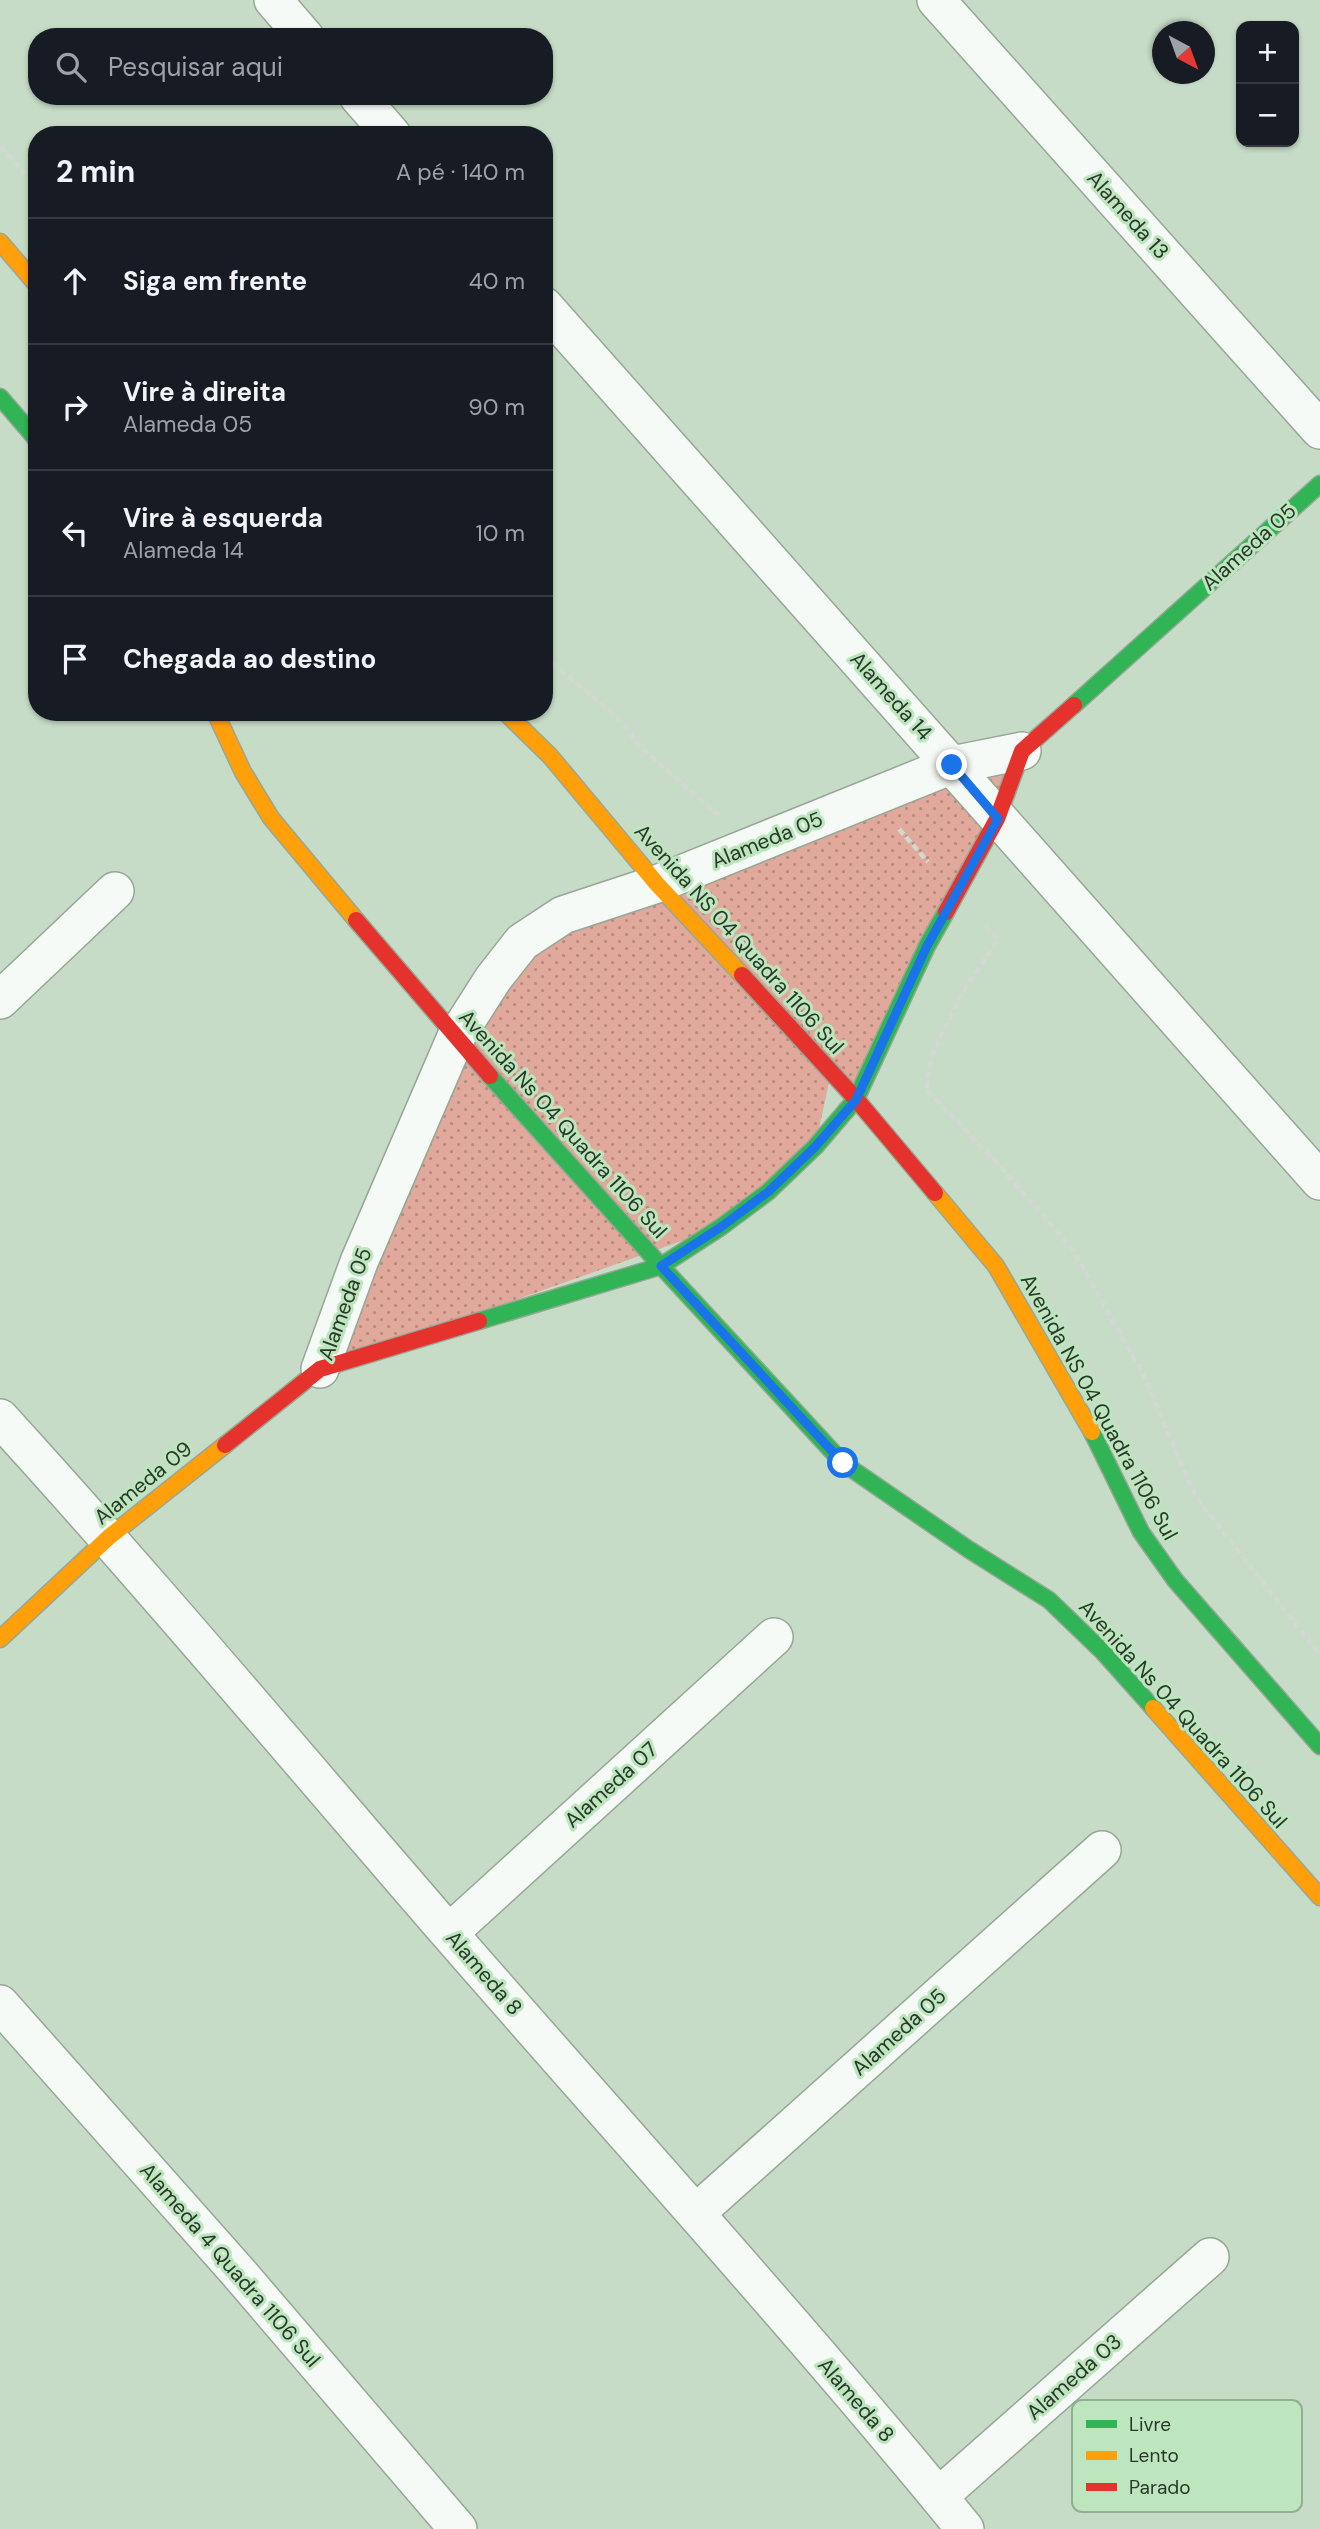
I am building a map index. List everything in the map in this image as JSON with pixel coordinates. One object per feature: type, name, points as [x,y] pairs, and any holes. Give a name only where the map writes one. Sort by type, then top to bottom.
[{"type":"street","points":[[272,0],[297,28]]},
{"type":"street","name":"Alameda 13","points":[[936,0],[1320,430]]},
{"type":"street","points":[[366,105],[384,126]]},
{"type":"street","points":[[0,243],[28,275]]},
{"type":"street","name":"Alameda 14","points":[[553,316],[1320,1181]]},
{"type":"street","points":[[0,397],[28,430]]},
{"type":"street","name":"Alameda 05","points":[[320,1369],[661,1266],[768,1192],[815,1147],[856,1100],[927,946],[998,819],[1022,751],[1320,484]]},
{"type":"street","name":"Avenida Ns 04 Quadra 1106 Sul","points":[[219,721],[243,772],[271,818],[456,1037],[661,1266],[843,1463],[968,1549],[1049,1600],[1103,1652],[1320,1897]]},
{"type":"street","name":"Avenida NS 04 Quadra 1106 Sul","points":[[514,721],[550,756],[657,884],[856,1100],[996,1266],[1104,1452],[1142,1532],[1175,1580],[1320,1746]]},
{"type":"street","name":"Alameda 05","points":[[320,1369],[359,1262],[456,1037],[493,979],[522,942],[563,915],[657,884],[952,765],[1022,751]]},
{"type":"street","points":[[0,1000],[116,891]]},
{"type":"street","name":"Alameda 09","points":[[0,1639],[109,1537],[320,1369]]},
{"type":"street","name":"Alameda 8","points":[[0,1418],[109,1537],[449,1933],[696,2213],[965,2529]]},
{"type":"street","name":"Alameda 07","points":[[449,1933],[774,1636]]},
{"type":"street","name":"Alameda 05","points":[[696,2213],[1102,1850]]},
{"type":"street","name":"Alameda 4 Quadra 1106 Sul","points":[[0,2004],[238,2272],[458,2529]]},
{"type":"street","name":"Alameda 03","points":[[939,2496],[1210,2257]]},
{"type":"path","points":[[0,145],[28,177]]},
{"type":"path","points":[[553,664],[616,716],[642,748],[723,821]]},
{"type":"path","points":[[871,798],[998,940],[961,995],[932,1055],[926,1089],[1000,1166],[1072,1249],[1140,1370],[1196,1497],[1320,1655]]},
{"type":"shaded area","points":[[1022,751],[856,1099],[831,1073],[815,1147],[721,1227],[320,1369],[522,942]]},
{"type":"traffic: fast","points":[[0,397],[28,430]]},
{"type":"traffic: fast","points":[[1074,705],[1320,484]]},
{"type":"traffic: fast","points":[[479,1321],[661,1266],[768,1192],[815,1147],[856,1099],[927,946],[946,912]]},
{"type":"traffic: fast","points":[[490,1076],[843,1463],[968,1549],[1049,1600],[1103,1652],[1153,1708]]},
{"type":"traffic: fast","points":[[1092,1432],[1141,1532],[1175,1580],[1320,1746]]},
{"type":"traffic: slow","points":[[0,242],[28,275]]},
{"type":"traffic: slow","points":[[219,721],[243,772],[271,818],[356,920]]},
{"type":"traffic: slow","points":[[514,721],[550,756],[657,884],[742,975]]},
{"type":"traffic: slow","points":[[935,1193],[996,1266],[1092,1432]]},
{"type":"traffic: slow","points":[[0,1639],[109,1537],[225,1445]]},
{"type":"traffic: slow","points":[[1153,1708],[1320,1897]]},
{"type":"traffic: jam","points":[[946,912],[997,819],[1022,751],[1074,705]]},
{"type":"traffic: jam","points":[[356,920],[490,1076]]},
{"type":"traffic: jam","points":[[742,975],[856,1099],[935,1193]]},
{"type":"traffic: jam","points":[[225,1445],[320,1369],[479,1321]]},
{"type":"route","points":[[843,1463],[661,1266],[768,1192],[815,1147],[856,1100],[927,946],[998,819],[952,765]]}]
